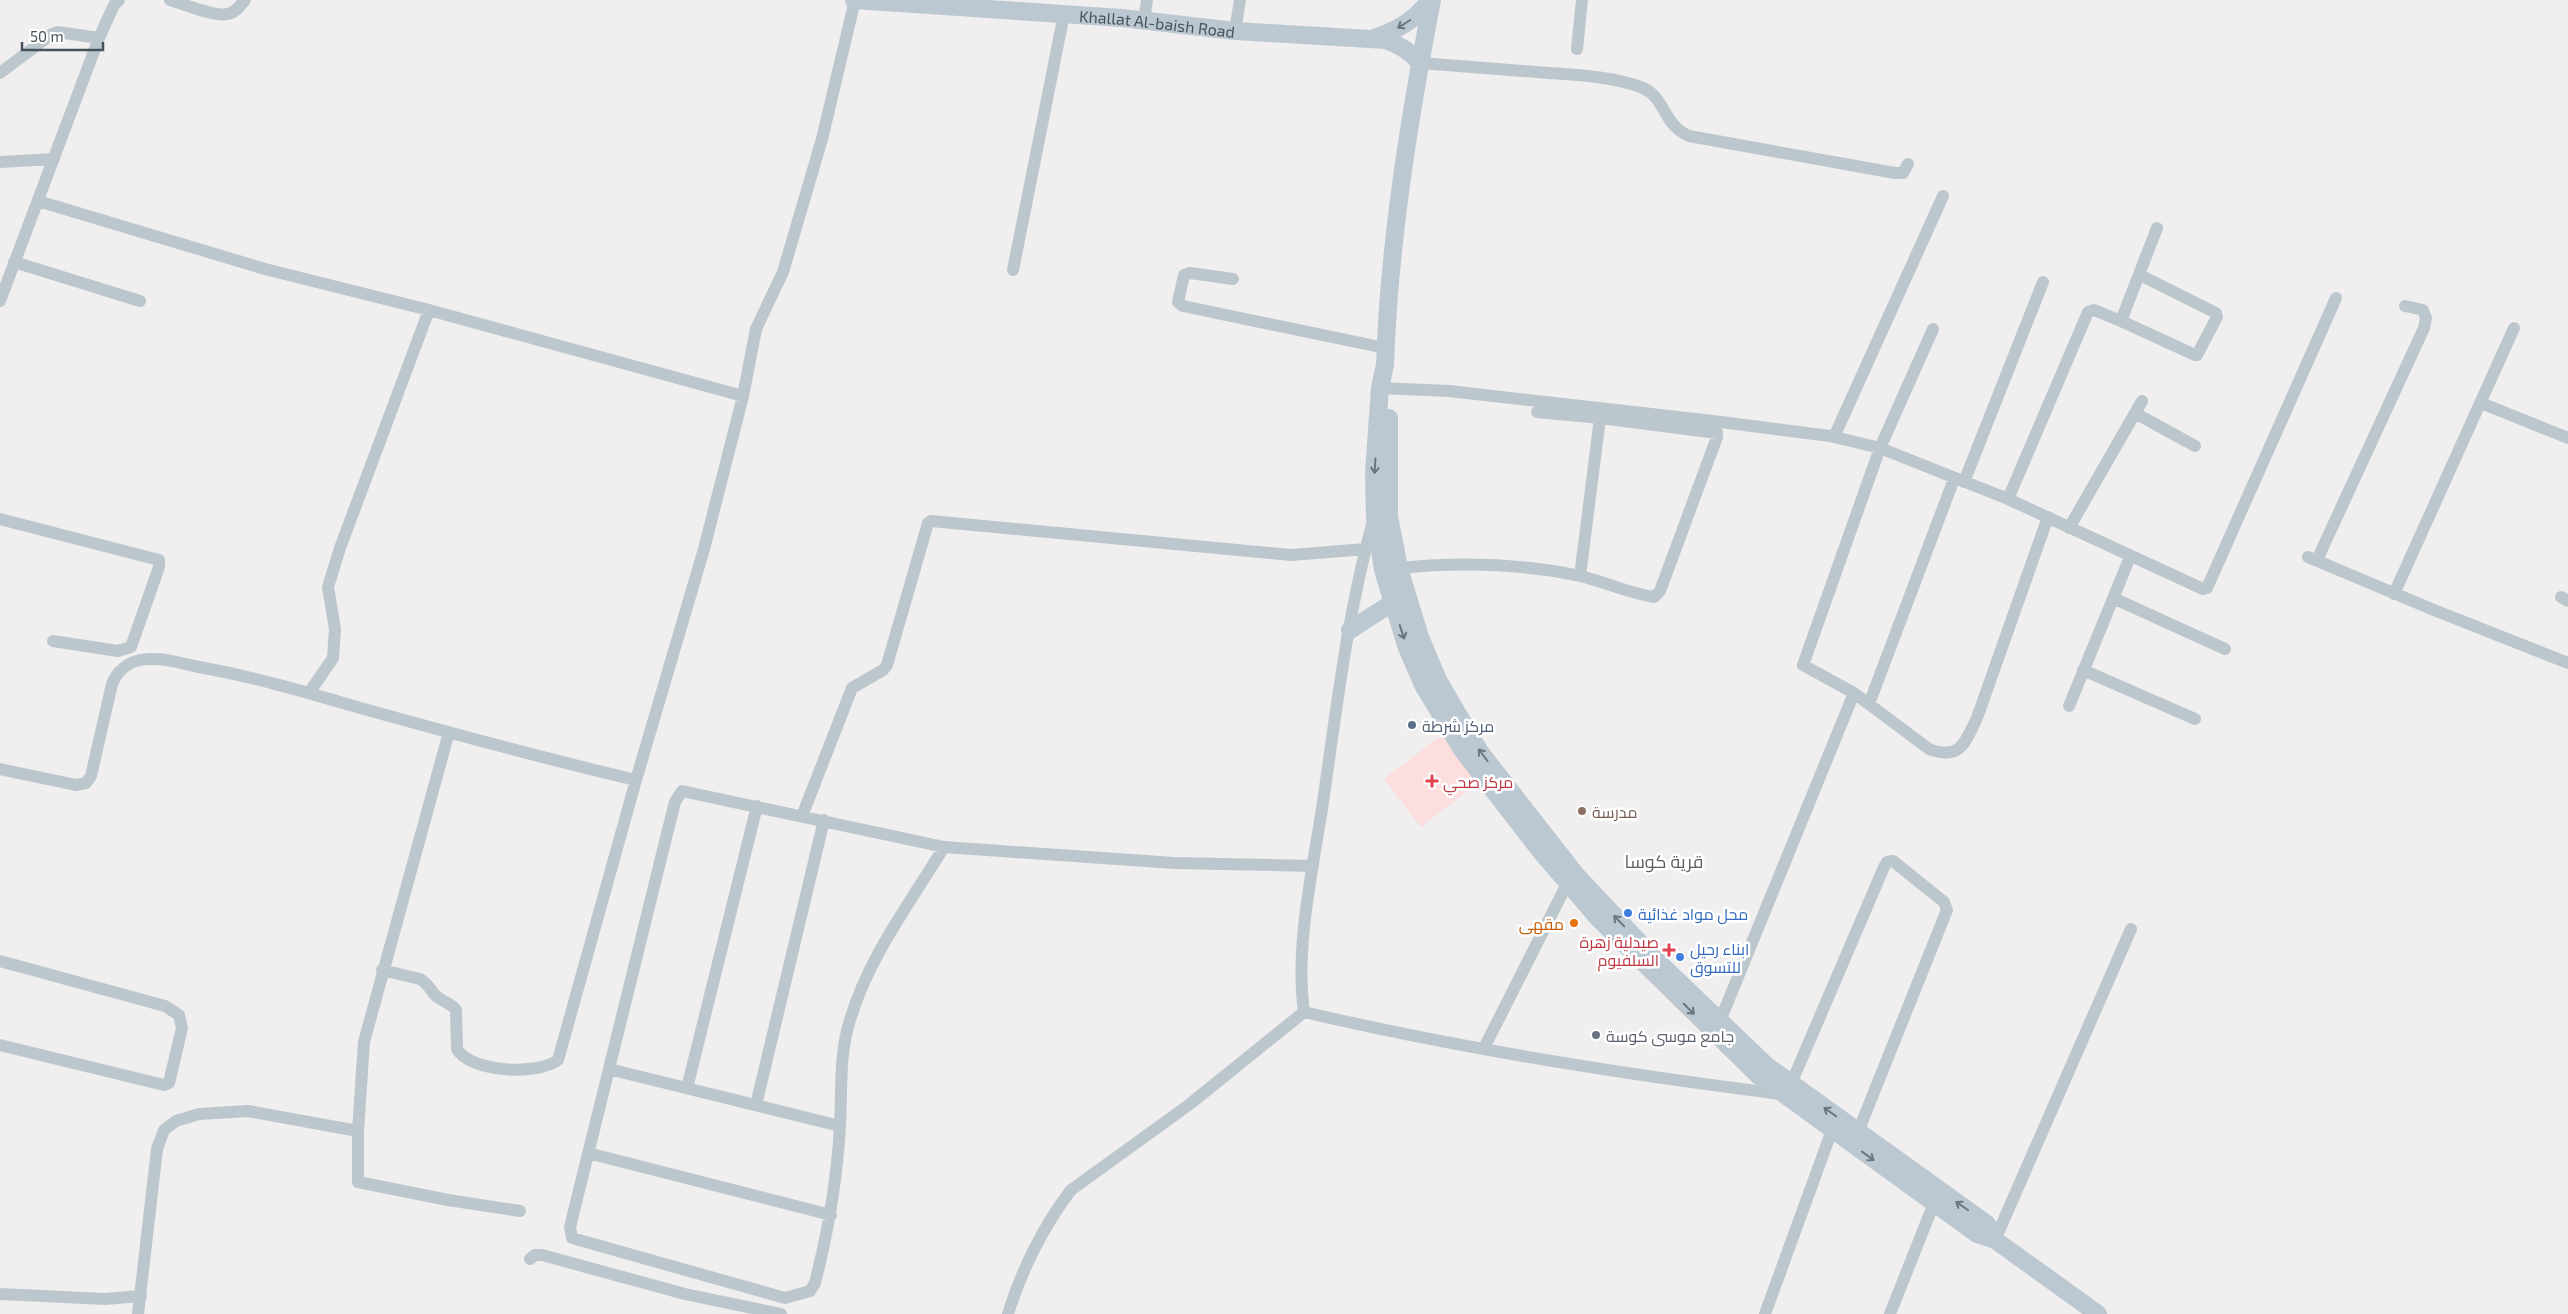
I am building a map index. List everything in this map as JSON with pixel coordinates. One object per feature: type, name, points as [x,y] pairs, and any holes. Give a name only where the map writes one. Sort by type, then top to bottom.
[{"type":"street","points":[[0,301],[99,38],[114,5],[119,0]]},
{"type":"street","points":[[170,0],[219,14],[228,14],[238,9],[245,0]]},
{"type":"street","points":[[382,970],[420,978],[425,981],[435,995],[453,1005],[456,1010],[457,1049],[468,1059],[519,1071],[541,1069],[558,1060],[636,780],[704,549],[742,396],[756,329],[783,272],[822,140],[855,0]]},
{"type":"street","name":"Khallat Al-baish Road","points":[[855,0],[1144,20],[1235,31],[1371,38],[1399,44],[1411,52],[1420,63]]},
{"type":"street","points":[[1144,20],[1147,0]]},
{"type":"street","points":[[1235,31],[1240,0]]},
{"type":"street","points":[[1371,38],[1407,24],[1431,0]]},
{"type":"street","points":[[1431,0],[1396,218],[1384,388],[1392,603],[1407,648],[1445,708]]},
{"type":"street","points":[[1577,49],[1582,0]]},
{"type":"street","points":[[1014,270],[1064,14]]},
{"type":"street","points":[[0,73],[52,34],[58,32],[99,38]]},
{"type":"street","points":[[1420,63],[1592,76],[1642,88],[1650,92],[1657,99],[1673,127],[1688,136],[1895,173],[1904,173],[1908,164]]},
{"type":"street","points":[[0,162],[54,159]]},
{"type":"street","points":[[1834,437],[1943,196]]},
{"type":"street","points":[[38,201],[265,269],[429,310],[742,396]]},
{"type":"street","points":[[2121,321],[2157,228]]},
{"type":"street","points":[[14,262],[140,301]]},
{"type":"street","points":[[1233,279],[1190,273],[1184,275],[1178,302],[1183,306],[1385,357]]},
{"type":"street","points":[[2008,499],[2088,312],[2094,310],[2198,355],[2217,317],[2216,313],[2140,275]]},
{"type":"street","points":[[1869,704],[1959,481],[2043,282]]},
{"type":"street","points":[[1384,388],[1449,391],[1522,399],[1834,437],[1880,448],[2008,499],[2200,589],[2207,588],[2336,298]]},
{"type":"street","points":[[2405,306],[2423,310],[2426,318],[2424,328],[2312,558],[2394,594],[2568,662]]},
{"type":"street","points":[[309,693],[333,658],[336,629],[328,587],[340,548],[429,310]]},
{"type":"street","points":[[2394,594],[2514,328]]},
{"type":"street","points":[[1933,329],[1880,448],[1802,663],[1804,667],[1854,693],[1929,749],[1953,753],[1964,745],[1977,718],[2048,517]]},
{"type":"street","points":[[1384,388],[1374,472],[1375,517],[1391,569],[1420,637],[1445,708],[1463,751],[1547,849],[1720,1021],[1763,1071]]},
{"type":"street","points":[[2069,528],[2142,401]]},
{"type":"street","points":[[2481,403],[2568,438]]},
{"type":"street","points":[[1391,569],[1462,564],[1515,568],[1580,576],[1648,596],[1658,595],[1717,437],[1715,431],[1537,412]]},
{"type":"street","points":[[2135,413],[2195,446]]},
{"type":"street","points":[[1580,576],[1600,418]]},
{"type":"street","points":[[1304,1012],[1300,985],[1301,964],[1313,866],[1350,630],[1366,549],[1375,517]]},
{"type":"street","points":[[0,519],[159,560],[159,567],[131,648],[118,651],[53,641]]},
{"type":"street","points":[[802,816],[852,688],[883,670],[887,665],[928,523],[931,521],[1291,555],[1366,549]]},
{"type":"street","points":[[2069,706],[2130,557]]},
{"type":"street","points":[[2113,598],[2225,649]]},
{"type":"street","points":[[1350,630],[1392,603]]},
{"type":"street","points":[[0,769],[76,786],[86,783],[91,776],[116,673],[133,662],[153,659],[221,671],[309,693],[449,732],[636,780]]},
{"type":"street","points":[[2084,670],[2195,719]]},
{"type":"street","points":[[1720,1021],[1854,693]]},
{"type":"street","points":[[449,732],[382,970],[364,1042],[358,1131],[358,1182],[448,1200],[520,1211]]},
{"type":"street","points":[[944,847],[881,948],[862,985],[849,1022],[843,1051],[840,1126],[831,1215],[815,1283],[810,1291],[785,1298],[572,1238],[570,1227],[676,798],[685,791],[944,847],[1174,863],[1313,866]]},
{"type":"street","points":[[687,1088],[757,806]]},
{"type":"street","points":[[756,1105],[824,820]]},
{"type":"street","points":[[1547,849],[1567,884],[1597,918],[1763,1071],[1832,1130],[1977,1234],[1994,1240],[2098,1314]]},
{"type":"street","points":[[1786,1089],[1884,867],[1887,862],[1893,861],[1944,902],[1948,910],[1858,1132]]},
{"type":"street","points":[[1484,1048],[1567,884]]},
{"type":"street","points":[[1994,1240],[2131,929]]},
{"type":"street","points":[[0,961],[165,1006],[179,1015],[182,1028],[169,1082],[164,1085],[0,1045]]},
{"type":"street","points":[[1304,1012],[1392,1033],[1614,1071],[1786,1089],[1858,1132],[1987,1224],[1994,1240]]},
{"type":"street","points":[[1008,1314],[1019,1283],[1059,1206],[1071,1190],[1190,1104],[1304,1012]]},
{"type":"street","points":[[608,1069],[840,1126]]},
{"type":"street","points":[[138,1314],[157,1149],[164,1130],[176,1121],[199,1114],[248,1111],[358,1131]]},
{"type":"street","points":[[1765,1314],[1832,1130]]},
{"type":"street","points":[[588,1153],[831,1215]]},
{"type":"street","points":[[1890,1314],[1934,1203]]},
{"type":"street","points":[[530,1259],[534,1255],[542,1255],[685,1294],[781,1314]]},
{"type":"street","points":[[0,1294],[95,1298],[141,1296]]},
{"type":"shaded area","name":"مركز صحي","points":[[1442,735],[1479,782],[1421,827],[1384,779]]},
{"type":"place","name":"مركز شرطة","points":[[1412,725]]},
{"type":"place","name":"مركز صحي","points":[[1432,781]]},
{"type":"place","name":"مدرسة","points":[[1582,811]]},
{"type":"place","name":"محل مواد غذائية","points":[[1628,913]]},
{"type":"place","name":"مقهى","points":[[1574,923]]},
{"type":"place","name":"صيدلية زهرة السلفيوم","points":[[1669,950]]},
{"type":"place","name":"ابناء رحيل للتسوق","points":[[1680,957]]},
{"type":"place","name":"جامع موسى كوسة","points":[[1596,1035]]},
{"type":"district","name":"قرية كوسا","points":[[1664,861]]}]
